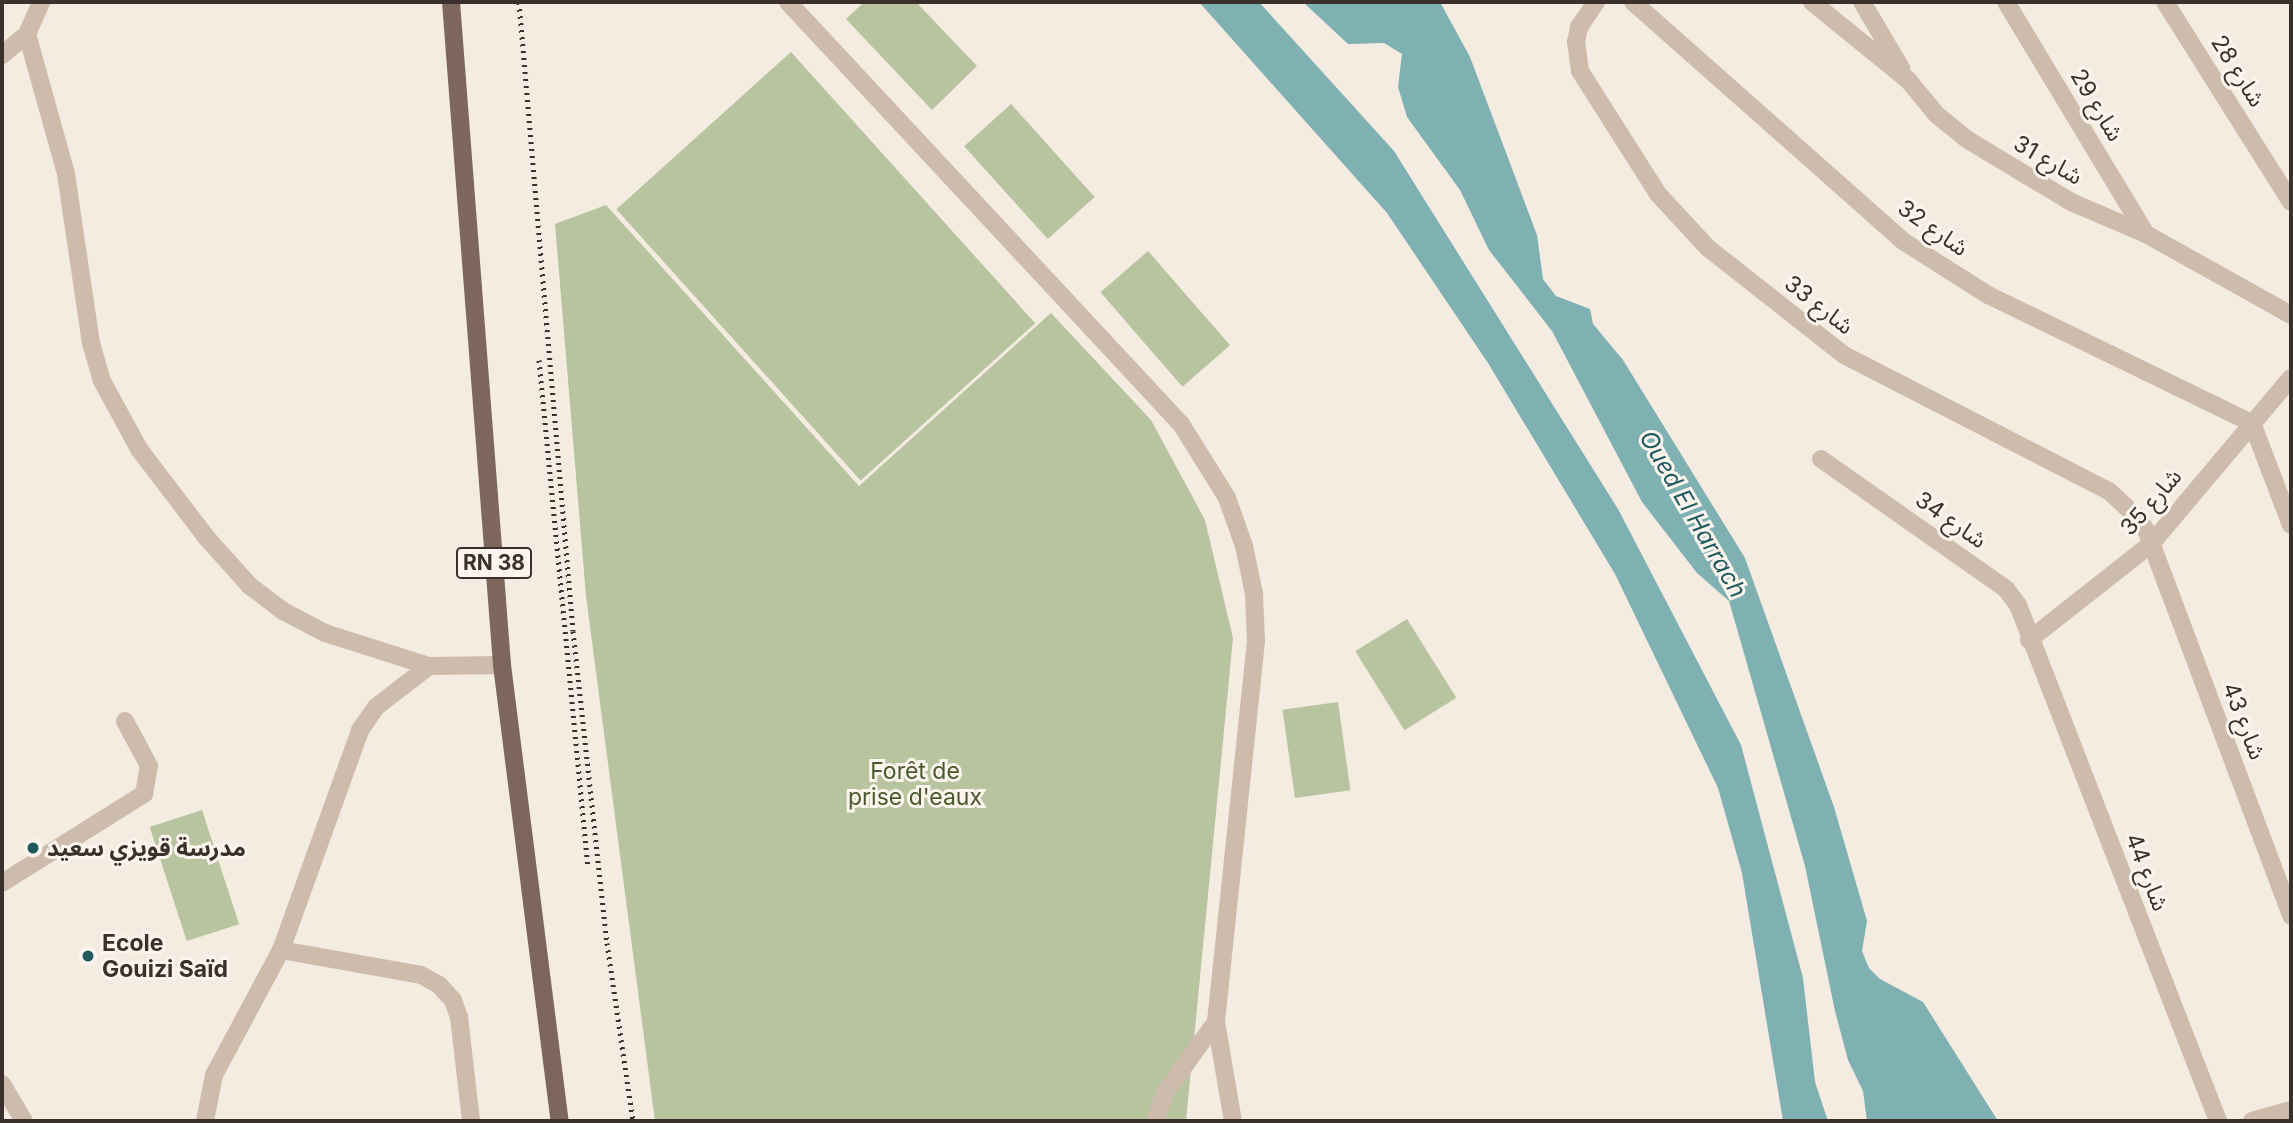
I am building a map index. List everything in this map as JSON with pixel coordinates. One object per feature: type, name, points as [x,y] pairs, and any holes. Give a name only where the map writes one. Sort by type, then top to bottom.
[{"type":"main road","name":"RN 38","points":[[451,2],[502,665],[560,1121]]},
{"type":"street","points":[[2,55],[27,34],[41,2]]},
{"type":"street","points":[[788,2],[1181,424],[1227,498],[1244,546],[1254,594],[1256,641],[1216,1022],[1233,1121]]},
{"type":"street","name":"شارع 33","points":[[1596,2],[1579,27],[1576,42],[1580,71],[1658,194],[1708,248],[1817,337],[1862,366],[2109,491],[2137,517],[2151,544]]},
{"type":"street","name":"شارع 32","points":[[1633,2],[1903,241],[1988,295],[2252,423]]},
{"type":"street","name":"شارع 31","points":[[1812,2],[1908,80],[1937,116],[1968,140],[2071,202],[2146,234],[2291,315]]},
{"type":"street","points":[[1862,2],[1908,80]]},
{"type":"street","name":"شارع 29","points":[[2006,2],[2146,234]]},
{"type":"street","name":"شارع 28","points":[[2165,2],[2291,202]]},
{"type":"street","points":[[27,34],[66,174],[91,343],[101,379],[139,449],[206,537],[250,586],[283,611],[325,633],[429,666],[502,665]]},
{"type":"street","name":"شارع 35","points":[[2029,640],[2151,544],[2291,378]]},
{"type":"street","points":[[2252,423],[2291,525]]},
{"type":"street","name":"شارع 34","points":[[1821,459],[2006,589],[2018,605],[2029,640]]},
{"type":"street","name":"شارع 43","points":[[2151,544],[2291,916]]},
{"type":"street","name":"شارع 44","points":[[2029,640],[2218,1121]]},
{"type":"street","points":[[205,1121],[215,1075],[281,950],[360,730],[376,708],[429,666]]},
{"type":"street","points":[[2,883],[144,794],[149,766],[125,722]]},
{"type":"street","points":[[281,950],[421,975],[439,985],[453,1000],[459,1017],[471,1121]]},
{"type":"street","points":[[1155,1121],[1166,1091],[1216,1022]]},
{"type":"street","points":[[2,1084],[24,1121]]},
{"type":"street","points":[[2252,1121],[2291,1110]]},
{"type":"green space","points":[[864,2],[916,2],[977,66],[932,110],[846,19]]},
{"type":"green space","points":[[791,52],[1035,323],[861,480],[616,209]]},
{"type":"green space","points":[[1011,104],[1095,197],[1048,239],[964,146]]},
{"type":"green space","name":"Forêt de prise d'eaux","points":[[606,205],[859,486],[1051,313],[1151,420],[1205,520],[1233,638],[1186,1121],[655,1121],[586,596],[555,224]]},
{"type":"green space","points":[[1148,251],[1230,345],[1182,387],[1100,292]]},
{"type":"green space","points":[[1407,619],[1456,698],[1405,730],[1355,651]]},
{"type":"green space","points":[[1338,702],[1350,790],[1295,798],[1283,710]]},
{"type":"green space","points":[[202,810],[239,924],[187,941],[150,827]]},
{"type":"water","points":[[1199,2],[1259,2],[1394,151],[1618,509],[1741,745],[1803,978],[1815,1082],[1828,1121],[1783,1121],[1742,873],[1718,788],[1615,574],[1488,363],[1387,213]]},
{"type":"water","name":"Oued El Harrach","points":[[1303,2],[1440,2],[1470,57],[1537,235],[1543,279],[1556,296],[1590,309],[1593,324],[1623,360],[1745,558],[1834,807],[1867,921],[1862,951],[1869,968],[1880,979],[1923,1002],[1998,1121],[1867,1121],[1863,1091],[1848,1060],[1835,1011],[1805,866],[1729,601],[1697,573],[1642,502],[1552,331],[1489,250],[1460,190],[1407,117],[1398,87],[1402,54],[1384,43],[1348,44]]},
{"type":"railway","points":[[519,2],[573,631],[607,943],[633,1121]]},
{"type":"railway","points":[[539,360],[588,868]]},
{"type":"place","name":"مدرسة قويزي سعيد","points":[[33,848]]},
{"type":"place","name":"Ecole Gouizi Saïd","points":[[88,956]]}]
